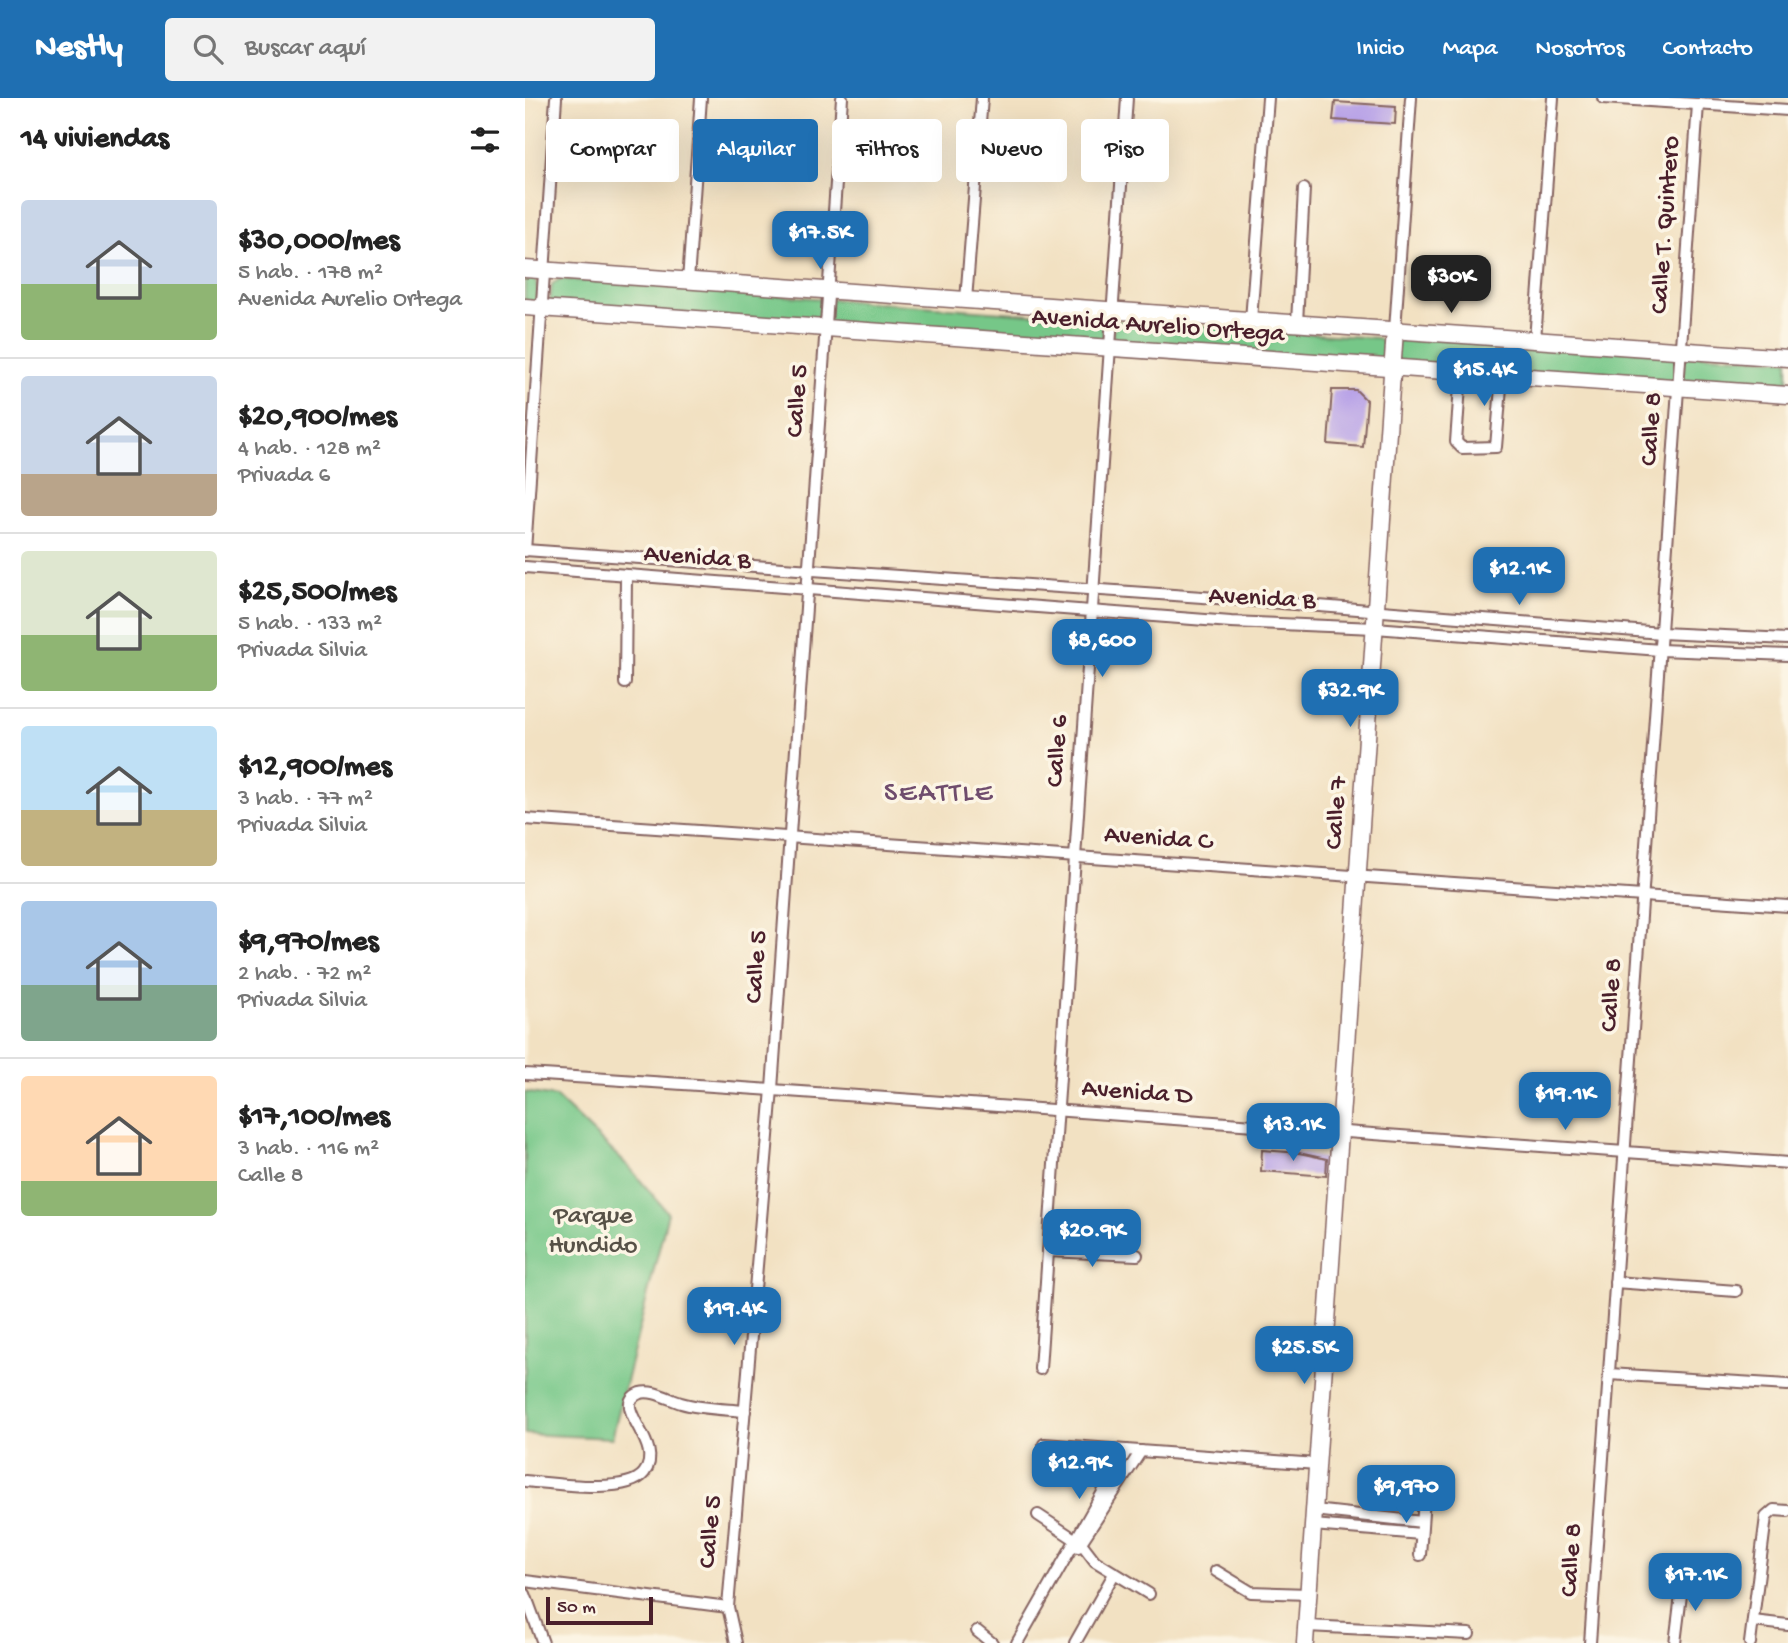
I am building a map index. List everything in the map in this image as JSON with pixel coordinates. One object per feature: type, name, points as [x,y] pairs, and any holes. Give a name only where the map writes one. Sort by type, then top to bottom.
[{"type":"main road","name":"Avenida Aurelio Ortega","points":[[525,269],[1788,358]]},
{"type":"main road","name":"Avenida Aurelio Ortega","points":[[533,308],[1788,395]]},
{"type":"main road","name":"Calle 7","points":[[1305,1643],[1395,330]]},
{"type":"street","points":[[525,551],[533,308],[544,271],[556,98]]},
{"type":"street","points":[[688,281],[701,98]]},
{"type":"street","name":"Calle 5","points":[[736,1643],[728,1607],[772,1089],[842,98]]},
{"type":"street","points":[[967,300],[982,98]]},
{"type":"street","name":"Calle 6","points":[[1040,1369],[1127,98]]},
{"type":"street","points":[[1251,320],[1268,98]]},
{"type":"street","points":[[1395,330],[1411,98]]},
{"type":"street","points":[[1535,340],[1553,98]]},
{"type":"street","points":[[1603,98],[1788,110]]},
{"type":"street","name":"Calle T. Quintero","points":[[1681,350],[1698,104]]},
{"type":"street","points":[[1297,323],[1304,189]]},
{"type":"street","name":"Calle 8","points":[[1590,1643],[1681,350]]},
{"type":"street","points":[[1461,372],[1456,442],[1462,448],[1496,447],[1501,375]]},
{"type":"street","name":"Avenida B","points":[[525,551],[1542,624],[1788,639]]},
{"type":"street","points":[[697,581],[699,563]]},
{"type":"street","name":"Avenida B","points":[[525,567],[1231,622],[1375,628],[1660,650],[1788,654]]},
{"type":"street","points":[[625,683],[626,576]]},
{"type":"street","points":[[1541,641],[1542,624]]},
{"type":"street","name":"Avenida C","points":[[525,819],[1788,906]]},
{"type":"street","name":"Avenida D","points":[[525,1074],[772,1089],[1058,1112],[1788,1163]]},
{"type":"street","points":[[1048,1251],[1137,1255]]},
{"type":"street","points":[[1615,1282],[1736,1291]]},
{"type":"street","points":[[1609,1374],[1788,1385]]},
{"type":"street","points":[[525,1481],[568,1485],[622,1485],[643,1475],[649,1466],[650,1447],[631,1416],[630,1408],[632,1399],[641,1393],[655,1394],[684,1404],[745,1411]]},
{"type":"street","points":[[1044,1444],[1317,1464]]},
{"type":"street","points":[[1078,1541],[1127,1450]]},
{"type":"street","points":[[1017,1643],[1070,1553],[1141,1451]]},
{"type":"street","points":[[1420,1555],[1424,1498]]},
{"type":"street","points":[[1750,1643],[1766,1517],[1774,1510],[1788,1511]]},
{"type":"street","points":[[1038,1515],[1078,1541],[1095,1561],[1149,1594]]},
{"type":"street","points":[[1314,1518],[1422,1522]]},
{"type":"street","points":[[1314,1518],[1421,1534]]},
{"type":"street","points":[[1216,1571],[1251,1592],[1309,1594]]},
{"type":"street","points":[[1075,1643],[1114,1574]]},
{"type":"street","points":[[1675,1643],[1683,1579]]},
{"type":"street","points":[[525,1581],[728,1607]]},
{"type":"street","points":[[525,1594],[543,1643]]},
{"type":"street","points":[[1753,1621],[1788,1625]]},
{"type":"street","points":[[1307,1626],[1469,1634]]},
{"type":"street","points":[[977,1631],[992,1643]]},
{"type":"green space","points":[[525,276],[534,277],[537,284],[535,307],[525,306]]},
{"type":"green space","points":[[560,279],[1096,319],[1101,323],[1104,337],[1097,346],[550,303],[552,284]]},
{"type":"green space","points":[[1118,321],[1377,338],[1386,344],[1386,362],[1117,347],[1112,333]]},
{"type":"green space","points":[[1406,336],[1788,360],[1788,394],[1394,367],[1393,344]]},
{"type":"green space","name":"Parque Hundido","points":[[525,1092],[556,1097],[629,1167],[668,1213],[612,1438],[525,1434]]},
{"type":"building","points":[[1335,102],[1396,106],[1395,124],[1333,120]]},
{"type":"building","points":[[1332,390],[1356,390],[1367,401],[1363,447],[1328,444]]},
{"type":"building","points":[[1262,1150],[1299,1153],[1327,1159],[1326,1176],[1261,1171]]},
{"type":"district","name":"SEATTLE","points":[[939,794]]}]
